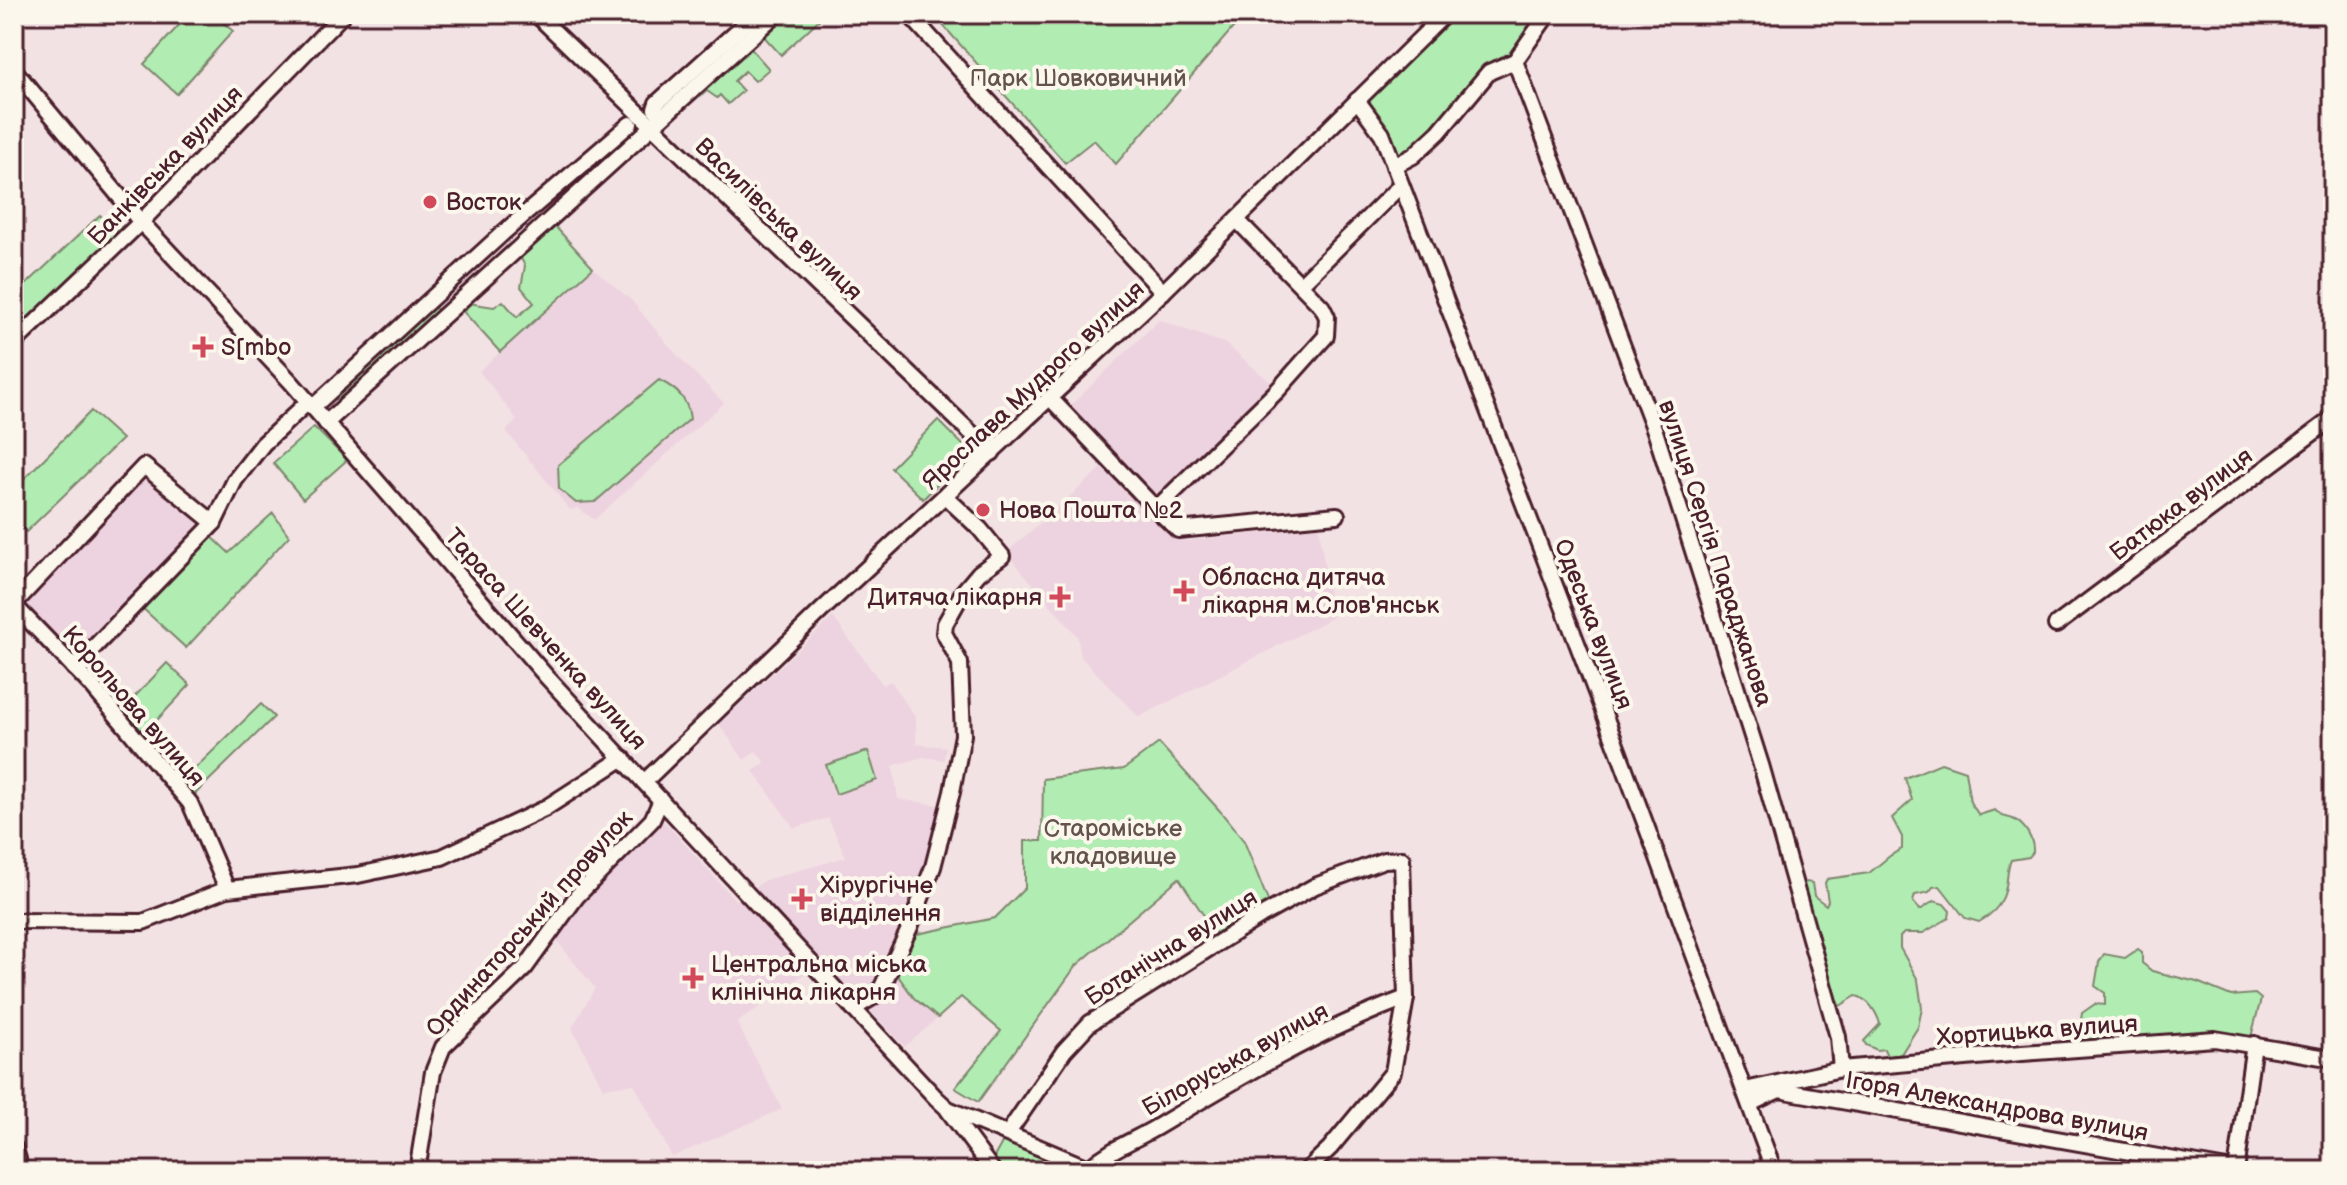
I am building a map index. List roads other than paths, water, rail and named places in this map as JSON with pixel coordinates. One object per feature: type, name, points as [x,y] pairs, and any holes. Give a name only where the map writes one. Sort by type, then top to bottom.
[{"type":"street","name":"Банківська вулиця","points":[[14,343],[141,222],[343,14]]},
{"type":"street","name":"Василівська вулиця","points":[[536,14],[657,122],[992,453]]},
{"type":"street","points":[[727,49],[756,14]]},
{"type":"street","points":[[909,14],[1163,292]]},
{"type":"street","name":"Ярослава Мудрого вулиця","points":[[644,782],[822,610],[1163,292],[1445,14]]},
{"type":"street","points":[[1394,166],[1413,156],[1439,132],[1489,72],[1515,61],[1548,14]]},
{"type":"street","points":[[326,423],[657,122],[687,85],[727,49],[774,15]]},
{"type":"street","name":"вулиця Сергія Параджанова","points":[[1515,61],[1655,431],[1761,765],[1838,1037],[1841,1069]]},
{"type":"street","name":"Тараса Шевченка вулиця","points":[[14,70],[141,222],[310,404],[546,676],[948,1109],[1092,1169]]},
{"type":"street","name":"Одеська вулиця","points":[[1357,100],[1382,134],[1618,750],[1774,1171]]},
{"type":"street","points":[[74,668],[214,523],[235,480],[263,444],[630,124]]},
{"type":"street","points":[[1301,284],[1401,185]]},
{"type":"street","points":[[1156,509],[1277,391],[1326,336],[1327,317],[1301,284],[1237,220]]},
{"type":"street","points":[[1051,399],[1178,530],[1337,515]]},
{"type":"street","name":"Батюка вулиця","points":[[2056,625],[2333,418]]},
{"type":"street","points":[[14,605],[144,466],[214,523]]},
{"type":"street","points":[[853,1009],[873,997],[882,987],[933,867],[963,735],[960,663],[947,641],[945,624],[963,592],[979,573],[1002,556],[980,529],[946,497]]},
{"type":"street","name":"Корольова вулиця","points":[[14,605],[74,668],[190,803],[227,889]]},
{"type":"street","points":[[14,921],[143,922],[227,889],[358,875],[442,857],[544,809],[623,758]]},
{"type":"street","name":"Ординаторський провулок","points":[[417,1171],[433,1072],[443,1047],[525,968],[577,896],[652,820],[661,800]]},
{"type":"street","name":"Ботанічна вулиця","points":[[1008,1133],[1064,1051],[1090,1023],[1261,916],[1315,886],[1384,860],[1402,859],[1406,998]]},
{"type":"street","points":[[1306,1171],[1330,1148],[1393,1072],[1406,998]]},
{"type":"street","name":"Білоруська вулиця","points":[[1092,1169],[1113,1148],[1146,1134],[1227,1085],[1367,1012],[1406,998]]},
{"type":"street","name":"Хортицька вулиця","points":[[1747,1097],[1841,1069],[2215,1039],[2333,1059]]},
{"type":"street","points":[[2237,1171],[2254,1044]]},
{"type":"street","name":"Ігоря Александрова вулиця","points":[[1747,1097],[1779,1090],[2237,1171]]},
{"type":"street","points":[[948,1109],[993,1171]]},
{"type":"street","points":[[14,1147],[18,1171]]},
{"type":"waterway","points":[[982,22],[983,14]]},
{"type":"place","name":"Восток","points":[[430,202]]},
{"type":"place","name":"S[mbo","points":[[203,347]]},
{"type":"place","name":"Нова Пошта №2","points":[[983,510]]},
{"type":"place","name":"Обласна дитяча лікарня м.Слов'янськ","points":[[1184,591]]},
{"type":"place","name":"Дитяча лікарня","points":[[1060,597]]},
{"type":"place","name":"Хірургічне відділення","points":[[802,899]]},
{"type":"place","name":"Центральна міська клінічна лікарня","points":[[693,978]]},
{"type":"park label","name":"Парк Шовковичний","points":[[1078,78]]},
{"type":"park label","name":"Староміське кладовище","points":[[1113,842]]}]
